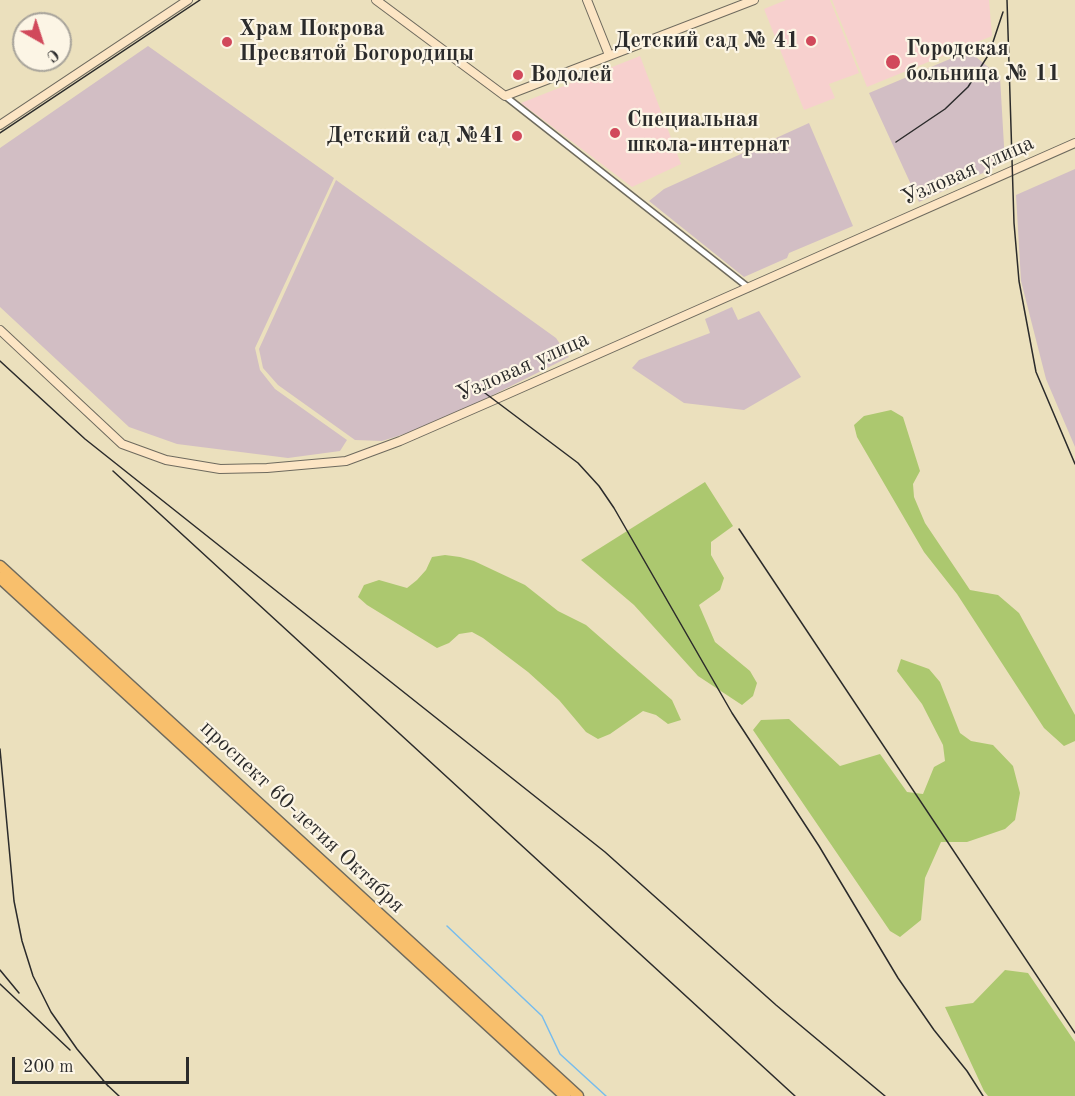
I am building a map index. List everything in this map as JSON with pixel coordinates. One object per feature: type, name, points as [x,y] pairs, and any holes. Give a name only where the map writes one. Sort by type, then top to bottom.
[{"type":"highway","name":"проспект 60-летия Октября","points":[[0,566],[578,1096]]},
{"type":"highway","name":"проспект 60-летия Октября","points":[[0,578],[564,1096]]},
{"type":"street","points":[[0,125],[188,0]]},
{"type":"street","points":[[376,0],[505,96],[750,288]]},
{"type":"street","points":[[587,0],[609,55]]},
{"type":"street","points":[[505,96],[754,0]]},
{"type":"street","name":"Узловая улица","points":[[0,330],[122,444],[166,460],[220,469],[267,468],[346,461],[400,441],[1075,143]]},
{"type":"shaded area","name":"Детский сад № 41","points":[[786,0],[830,0],[859,73],[829,84],[835,98],[804,110],[764,9]]},
{"type":"shaded area","name":"Городская больница № 11","points":[[832,0],[989,0],[992,36],[867,87]]},
{"type":"shaded area","points":[[148,46],[334,178],[255,348],[260,370],[275,389],[347,440],[340,451],[288,458],[177,444],[129,427],[0,307],[0,148]]},
{"type":"shaded area","points":[[969,51],[1000,77],[1005,163],[919,202],[869,93]]},
{"type":"shaded area","name":"Специальная школа-интернат","points":[[640,56],[681,164],[632,187],[521,103]]},
{"type":"shaded area","points":[[809,123],[853,226],[789,253],[787,258],[744,277],[649,201],[664,189]]},
{"type":"shaded area","points":[[1075,169],[1075,447],[1046,379],[1021,281],[1016,195]]},
{"type":"shaded area","points":[[336,180],[556,338],[569,357],[414,431],[382,441],[355,440],[278,385],[263,368],[259,349]]},
{"type":"shaded area","points":[[732,307],[738,320],[759,311],[801,377],[744,410],[684,403],[632,368],[639,360],[710,333],[705,319]]},
{"type":"green space","points":[[891,410],[903,417],[920,471],[913,484],[914,497],[925,523],[970,590],[998,595],[1019,613],[1075,715],[1075,741],[1064,746],[1044,728],[957,594],[924,552],[857,437],[854,425],[864,416]]},
{"type":"green space","points":[[705,482],[733,526],[711,542],[711,555],[724,578],[720,590],[699,605],[715,642],[750,671],[757,683],[753,696],[742,705],[698,676],[634,605],[581,560]]},
{"type":"green space","points":[[445,555],[474,561],[525,585],[558,611],[586,625],[672,700],[681,720],[668,724],[656,715],[643,711],[610,734],[598,739],[586,732],[559,700],[528,672],[483,638],[472,632],[459,634],[449,643],[437,648],[367,605],[358,597],[364,585],[379,580],[407,588],[426,570],[432,557]]},
{"type":"green space","points":[[901,659],[929,669],[940,682],[960,733],[971,741],[993,745],[1013,766],[1020,793],[1015,820],[1005,829],[967,842],[941,842],[925,878],[921,920],[900,937],[890,931],[753,730],[761,720],[789,719],[840,766],[880,754],[907,792],[923,794],[934,767],[945,761],[943,745],[922,704],[897,671]]},
{"type":"green space","points":[[1005,970],[1028,973],[1075,1042],[1075,1096],[988,1096],[984,1091],[945,1007],[973,1003]]},
{"type":"waterway","points":[[447,926],[542,1016],[560,1054],[606,1096]]},
{"type":"tram line","points":[[0,133],[200,0]]},
{"type":"railway","points":[[1007,0],[1014,223],[1019,281],[1036,372],[1075,464]]},
{"type":"railway","points":[[896,142],[945,109],[968,87],[989,54],[1003,12]]},
{"type":"railway","points":[[0,361],[85,439],[605,852],[776,1005],[885,1096]]},
{"type":"railway","points":[[473,384],[578,463],[599,486],[614,508],[732,713],[819,846],[898,978],[983,1096]]},
{"type":"railway","points":[[113,471],[795,1096]]},
{"type":"railway","points":[[739,529],[1075,1033]]},
{"type":"railway","points":[[0,749],[14,901],[22,941],[33,976],[51,1012],[77,1049],[108,1086]]},
{"type":"railway","points":[[0,970],[19,993]]},
{"type":"railway","points":[[0,984],[70,1050]]},
{"type":"railway","points":[[103,1081],[119,1096]]},
{"type":"place","name":"Детский сад № 41","points":[[811,41]]},
{"type":"place","name":"Храм Покрова Пресвятой Богородицы","points":[[227,42]]},
{"type":"place","name":"Городская больница № 11","points":[[893,62]]},
{"type":"place","name":"Водолей","points":[[518,75]]},
{"type":"place","name":"Специальная школа-интернат","points":[[615,133]]},
{"type":"place","name":"Детский сад №41","points":[[517,136]]}]
